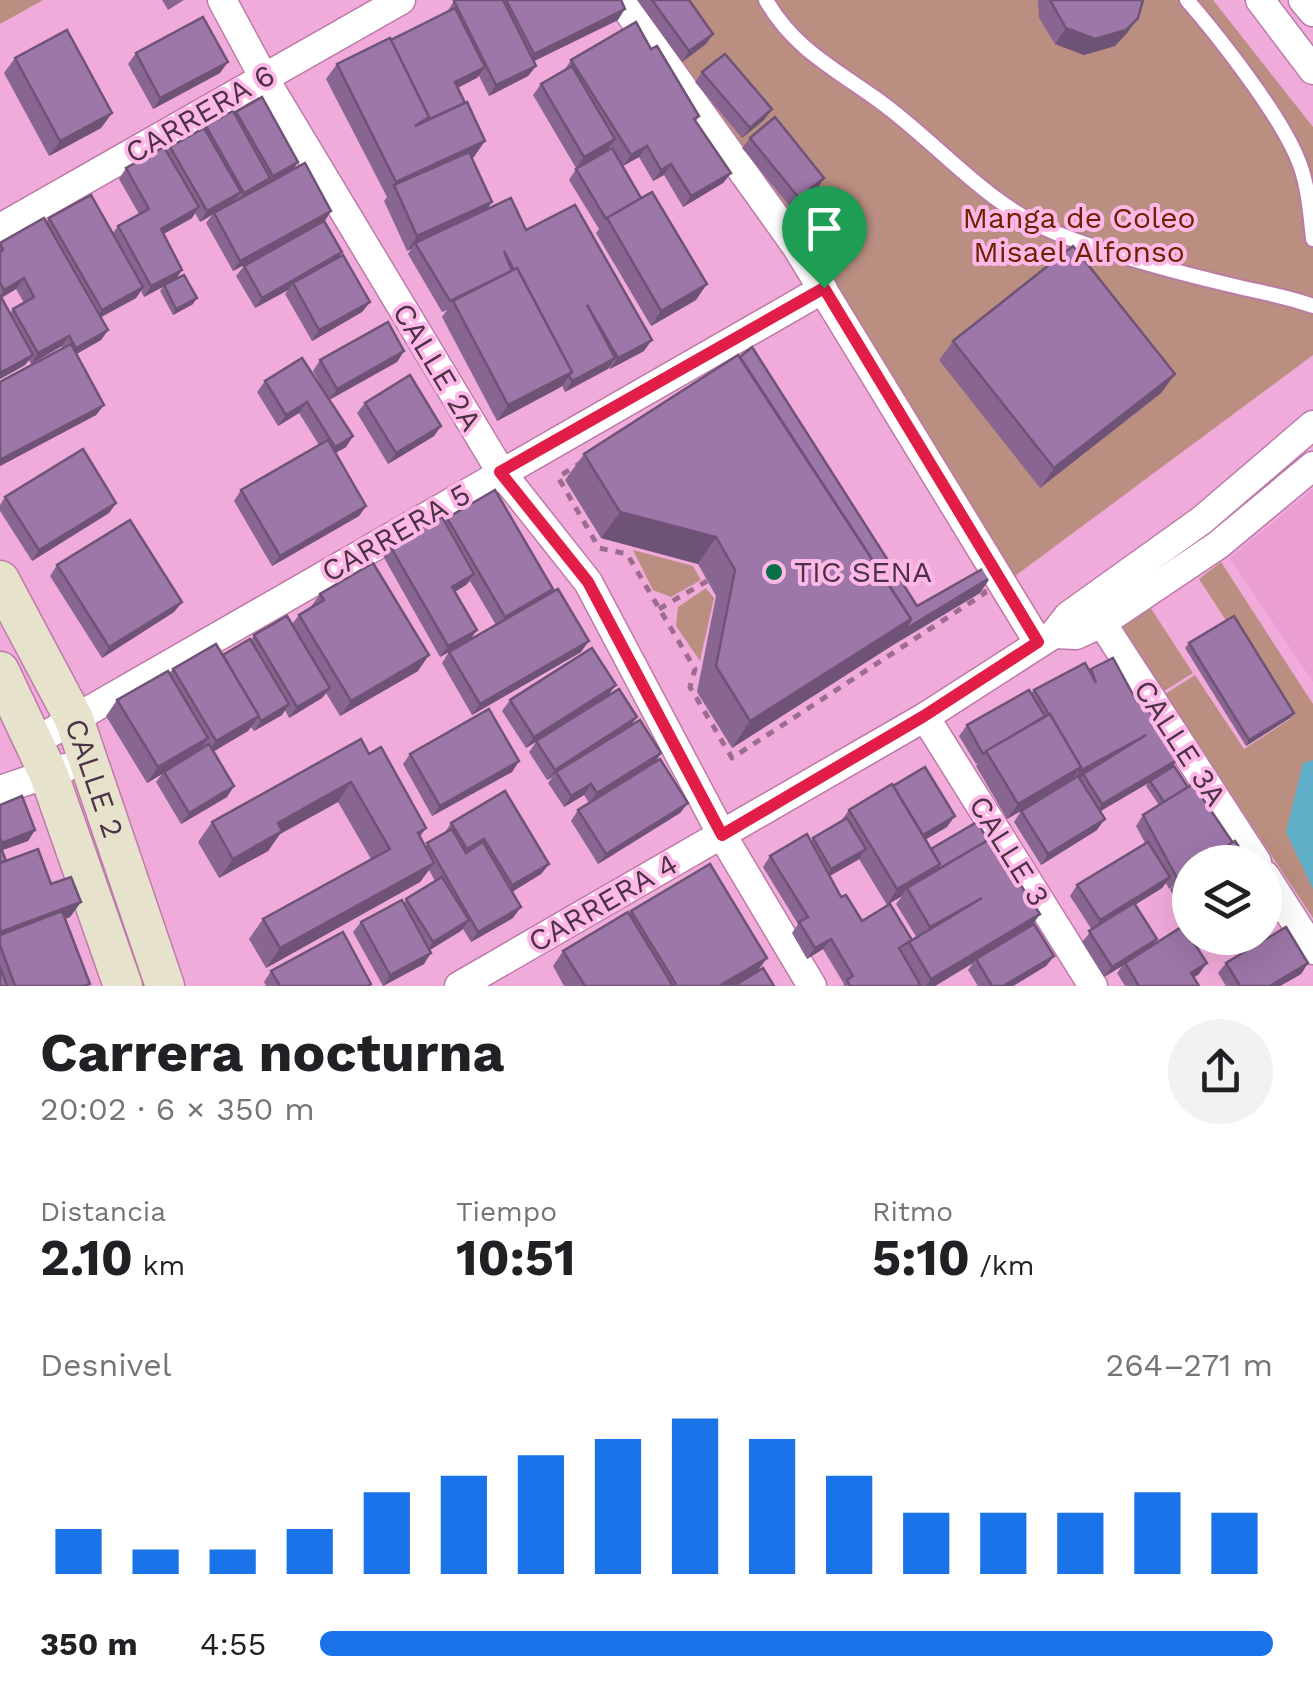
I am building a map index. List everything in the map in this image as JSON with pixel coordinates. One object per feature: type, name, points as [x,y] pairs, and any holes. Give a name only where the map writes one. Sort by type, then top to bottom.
[{"type":"main road","name":"CALLE 2","points":[[0,580],[74,719],[165,986]]},
{"type":"main road","name":"CALLE 2","points":[[0,671],[43,758],[123,986]]},
{"type":"street","name":"CALLE 2A","points":[[222,0],[264,78],[500,472],[588,582],[722,835],[812,986]]},
{"type":"street","name":"CARRERA 6","points":[[0,228],[401,0]]},
{"type":"street","points":[[620,0],[824,288],[1046,638]]},
{"type":"street","points":[[1260,0],[1313,70]]},
{"type":"street","points":[[1303,0],[1313,12]]},
{"type":"street","name":"CARRERA 5","points":[[43,758],[74,719],[824,288]]},
{"type":"street","name":"CARRERA 4","points":[[459,986],[924,716],[1046,638],[1068,616],[1202,520],[1313,426]]},
{"type":"street","name":"CARRERA 4","points":[[1046,638],[1076,635],[1102,623],[1218,545],[1313,466]]},
{"type":"street","name":"CALLE 3A","points":[[1102,623],[1246,845]]},
{"type":"street","name":"CALLE 3","points":[[924,716],[1093,986]]},
{"type":"street","points":[[0,790],[43,758],[88,758]]},
{"type":"street","points":[[1282,902],[1313,950]]},
{"type":"lane","points":[[766,0],[783,30],[807,52],[878,100],[991,195],[1030,220],[1056,233],[1127,255],[1313,306]]},
{"type":"lane","points":[[1187,0],[1216,34],[1296,154],[1311,204],[1313,239]]},
{"type":"path","points":[[741,362],[907,616],[975,575],[985,593],[732,758],[690,686],[695,669],[659,608],[626,554],[599,548],[558,478],[741,362]]},
{"type":"path","points":[[659,608],[707,581]]},
{"type":"shaded area","points":[[1313,489],[1313,682],[1230,558]]},
{"type":"green space","points":[[0,0],[43,0],[0,24]]},
{"type":"green space","name":"Manga de Coleo Misael Alfonso","points":[[628,0],[1213,0],[1313,127],[1313,355],[1011,579],[805,237]]},
{"type":"green space","points":[[633,550],[693,566],[701,580],[671,597],[653,590]]},
{"type":"green space","points":[[1221,562],[1313,704],[1313,918],[1282,871],[1282,845],[1265,845],[1165,694],[1195,675],[1244,749],[1290,719],[1199,579]]},
{"type":"green space","points":[[706,588],[714,598],[700,661],[676,626],[678,607]]},
{"type":"green space","points":[[1150,607],[1193,673],[1161,693],[1118,628]]},
{"type":"water","points":[[1313,760],[1313,889],[1286,832],[1303,763]]},
{"type":"building","points":[[503,0],[536,66],[496,85],[454,1]]},
{"type":"building","points":[[506,0],[621,0],[625,9],[534,54]]},
{"type":"building","points":[[652,0],[689,0],[713,34],[689,51]]},
{"type":"building","points":[[1050,0],[1143,0],[1138,18],[1126,30],[1095,39],[1066,28]]},
{"type":"building","points":[[455,8],[485,67],[455,82],[465,103],[428,120],[391,40]]},
{"type":"building","points":[[203,17],[228,62],[160,98],[136,53]]},
{"type":"building","points":[[636,22],[651,49],[657,46],[699,116],[694,119],[731,173],[691,196],[671,164],[661,170],[647,146],[631,155],[571,60]]},
{"type":"building","points":[[67,30],[112,113],[60,141],[15,58]]},
{"type":"building","points":[[390,38],[429,117],[415,126],[467,102],[485,141],[396,182],[337,64]]},
{"type":"building","points":[[725,54],[772,109],[750,128],[702,72]]},
{"type":"building","points":[[572,66],[615,139],[584,157],[541,84]]},
{"type":"building","points":[[262,97],[298,162],[273,176],[236,112]]},
{"type":"building","points":[[233,111],[270,178],[244,193],[206,126]]},
{"type":"building","points":[[775,117],[824,178],[799,198],[750,138]]},
{"type":"building","points":[[204,128],[241,192],[207,211],[170,147]]},
{"type":"building","points":[[164,147],[199,207],[161,229],[182,270],[151,286],[118,226],[149,209],[126,168]]},
{"type":"building","points":[[612,148],[641,198],[606,219],[576,169]]},
{"type":"building","points":[[469,152],[492,202],[417,236],[394,185]]},
{"type":"building","points":[[305,163],[331,211],[240,261],[214,213]]},
{"type":"building","points":[[652,192],[707,284],[661,311],[607,218]]},
{"type":"building","points":[[91,195],[143,287],[102,310],[49,218]]},
{"type":"building","points":[[511,198],[526,230],[575,205],[652,340],[618,358],[587,305],[615,358],[572,381],[572,372],[517,268],[514,270],[504,251],[512,271],[450,301],[415,243]]},
{"type":"building","points":[[44,218],[108,330],[76,348],[69,336],[38,353],[13,309],[34,297],[24,278],[4,290],[0,282],[0,243]]},
{"type":"building","points":[[324,221],[342,252],[262,298],[244,266]]},
{"type":"building","points":[[1073,246],[1175,374],[1054,468],[953,341]]},
{"type":"building","points":[[343,255],[370,302],[319,330],[293,283]]},
{"type":"building","points":[[517,268],[572,372],[508,405],[453,301]]},
{"type":"building","points":[[184,275],[197,298],[176,309],[164,285]]},
{"type":"building","points":[[0,295],[33,355],[0,373]]},
{"type":"building","points":[[388,322],[404,351],[337,389],[320,360]]},
{"type":"building","points":[[71,344],[104,405],[0,460],[0,382]]},
{"type":"building","points":[[752,347],[917,606],[986,567],[991,577],[904,630],[911,619],[740,357]]},
{"type":"building","name":"TIC SENA","points":[[738,355],[911,619],[750,721],[716,666],[735,570],[716,537],[620,512],[584,454]]},
{"type":"building","points":[[302,358],[353,436],[335,447],[307,402],[286,415],[265,381]]},
{"type":"building","points":[[410,375],[441,426],[396,453],[365,403]]},
{"type":"building","points":[[328,440],[366,506],[280,556],[241,490]]},
{"type":"building","points":[[83,449],[116,503],[39,550],[5,497]]},
{"type":"building","points":[[495,490],[553,589],[505,617],[447,518]]},
{"type":"building","points":[[442,517],[474,574],[452,587],[477,630],[448,646],[390,546]]},
{"type":"building","points":[[130,520],[182,602],[109,647],[57,565]]},
{"type":"building","points":[[373,563],[429,655],[351,701],[299,615],[324,600],[320,594]]},
{"type":"building","points":[[558,589],[589,641],[480,704],[449,652]]},
{"type":"building","points":[[287,616],[330,688],[297,707],[254,635]]},
{"type":"building","points":[[1234,616],[1294,713],[1249,740],[1189,643]]},
{"type":"building","points":[[250,639],[289,704],[261,721],[223,655]]},
{"type":"building","points":[[216,644],[259,716],[216,741],[173,669]]},
{"type":"building","points":[[592,648],[616,685],[534,737],[510,700]]},
{"type":"building","points":[[1113,658],[1136,700],[1142,697],[1177,760],[1102,804],[1083,774],[1146,735],[1080,771],[1034,690],[1085,663],[1096,683],[1091,669]]},
{"type":"building","points":[[168,671],[208,738],[158,767],[117,700]]},
{"type":"building","points":[[619,689],[637,717],[555,770],[536,741]]},
{"type":"building","points":[[1029,690],[1045,716],[983,754],[967,725]]},
{"type":"building","points":[[489,709],[519,761],[440,806],[410,754]]},
{"type":"building","points":[[1050,714],[1081,767],[1018,804],[986,751]]},
{"type":"building","points":[[640,720],[661,753],[597,793],[591,784],[571,796],[556,772]]},
{"type":"building","points":[[361,739],[369,754],[381,747],[426,828],[418,833],[434,863],[280,948],[263,919],[390,849],[351,782],[278,823],[282,831],[233,859],[212,822]]},
{"type":"building","points":[[209,744],[234,786],[189,813],[164,772]]},
{"type":"building","points":[[660,759],[688,803],[606,854],[578,810]]},
{"type":"building","points":[[1174,766],[1188,787],[1164,802],[1150,781]]},
{"type":"building","points":[[925,767],[955,816],[923,835],[893,786]]},
{"type":"building","points":[[1078,776],[1105,819],[1048,854],[1021,811]]},
{"type":"building","points":[[892,784],[940,864],[897,889],[849,810]]},
{"type":"building","points":[[1193,784],[1233,843],[1172,845],[1172,869],[1143,815]]},
{"type":"building","points":[[505,791],[549,864],[512,885],[484,839],[467,849],[451,823]]},
{"type":"building","points":[[22,796],[35,830],[2,843],[0,805]]},
{"type":"building","points":[[847,818],[866,849],[831,869],[813,838]]},
{"type":"building","points":[[977,822],[988,840],[939,869],[931,849]]},
{"type":"building","points":[[452,829],[466,853],[483,842],[521,907],[478,932],[427,843]]},
{"type":"building","points":[[807,834],[841,897],[846,895],[862,921],[890,904],[912,940],[899,948],[921,986],[850,986],[847,980],[853,976],[831,939],[815,948],[799,922],[808,917],[770,856]]},
{"type":"building","points":[[990,839],[1040,914],[931,979],[909,942],[982,898],[930,927],[907,888]]},
{"type":"building","points":[[1148,842],[1170,877],[1100,920],[1077,885]]},
{"type":"building","points":[[38,849],[51,884],[71,877],[81,902],[0,932],[0,863]]},
{"type":"building","points":[[710,864],[767,958],[719,986],[677,986],[631,911]]},
{"type":"building","points":[[442,877],[469,920],[433,942],[406,899]]},
{"type":"building","points":[[402,900],[431,953],[390,975],[361,922]]},
{"type":"building","points":[[1134,903],[1157,939],[1112,967],[1089,931]]},
{"type":"building","points":[[62,911],[90,984],[15,986],[0,935]]},
{"type":"building","points":[[628,912],[673,986],[585,986],[563,951]]},
{"type":"building","points":[[1034,924],[1054,956],[1003,986],[992,986],[976,959]]},
{"type":"building","points":[[1286,927],[1308,963],[1270,986],[1240,986],[1226,963],[1239,955],[1282,955],[1282,929]]},
{"type":"building","points":[[343,932],[371,984],[280,986],[271,971]]},
{"type":"building","points":[[1172,933],[1172,955],[1202,955],[1207,963],[1191,973],[1199,986],[1139,986],[1125,963]]},
{"type":"building","points":[[0,967],[7,986],[0,986]]},
{"type":"building","points":[[763,968],[774,986],[734,986]]},
{"type":"place","name":"TIC SENA","points":[[774,572]]},
{"type":"route","points":[[824,288],[1038,642],[924,716],[722,835],[588,582],[500,472],[824,288]]}]
